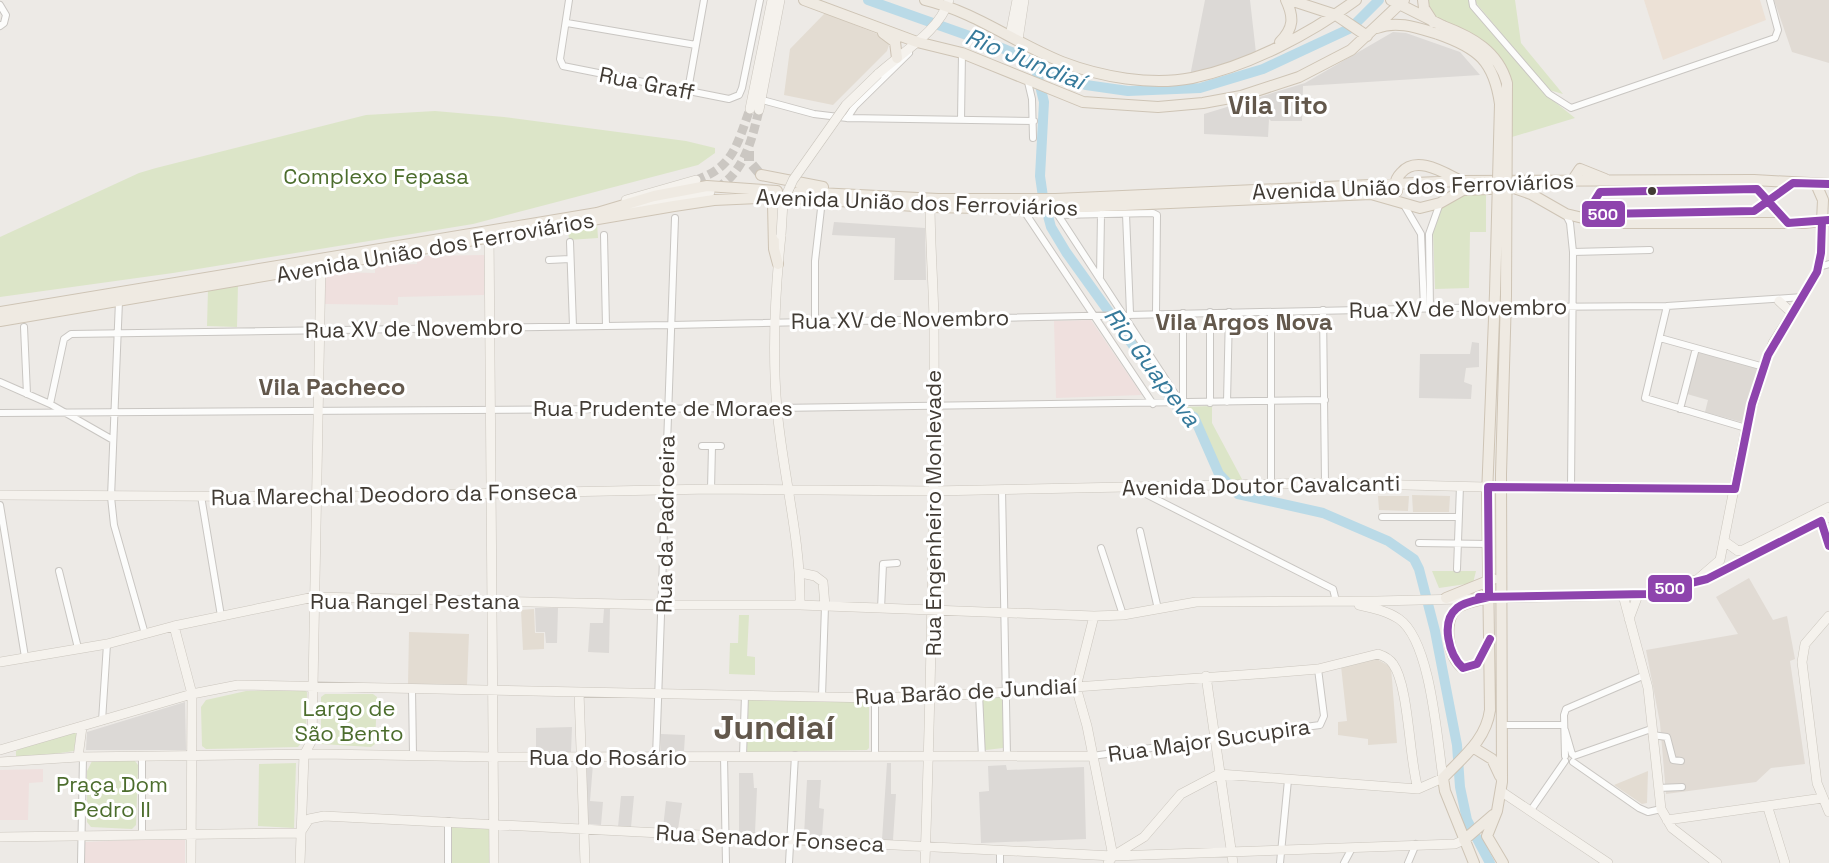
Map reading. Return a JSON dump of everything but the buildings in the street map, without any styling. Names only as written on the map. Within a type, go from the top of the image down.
[{"type":"main road","points":[[772,0],[754,110],[780,0]]},
{"type":"main road","points":[[804,0],[870,25],[921,38],[1083,102],[1158,107],[1230,98],[1299,77],[1351,50],[1396,1],[1438,27],[1479,42],[1504,71],[1507,83],[1500,301],[1488,487],[1489,720],[1473,748],[1445,776],[1418,789],[1219,774],[1181,794],[1136,844],[1112,861],[1076,687],[1094,616]]},
{"type":"main road","points":[[925,0],[944,4],[1062,62],[1120,78],[1156,80],[1191,78],[1220,71],[1340,18],[1356,0]]},
{"type":"main road","points":[[1014,38],[1017,0]]},
{"type":"main road","points":[[1014,38],[1024,0]]},
{"type":"main road","points":[[1276,47],[1291,30],[1293,16],[1288,0]]},
{"type":"main road","points":[[1288,0],[1340,18],[1367,32],[1395,24],[1438,27]]},
{"type":"main road","points":[[1423,0],[1424,8],[1438,27]]},
{"type":"main road","points":[[800,605],[801,573],[777,408],[776,322],[783,202],[794,180],[846,105],[921,38],[944,4]]},
{"type":"main road","points":[[870,25],[892,38],[897,49],[897,58]]},
{"type":"main road","points":[[1402,202],[1395,185],[1403,170],[1422,165],[1461,181]]},
{"type":"main road","points":[[761,175],[776,180],[881,196]]},
{"type":"main road","points":[[588,213],[646,192],[696,180]]},
{"type":"main road","name":"Avenida União dos Ferroviários","points":[[1055,206],[1461,181],[1754,180],[1829,184]]},
{"type":"main road","points":[[1698,579],[1720,560],[1729,519],[1730,489],[1746,428],[1773,343],[1803,297],[1819,267],[1826,221],[1823,200],[1816,184]]},
{"type":"main road","name":"Avenida União dos Ferroviários","points":[[489,234],[707,186],[881,196],[930,203],[1022,208],[1035,204]]},
{"type":"main road","name":"Avenida União dos Ferroviários","points":[[0,321],[118,297],[489,234],[714,200],[766,197],[822,201],[1055,206],[1371,194],[1420,208],[1440,203],[1463,190],[1514,188],[1531,194],[1566,214],[1587,221],[1629,224],[1826,221]]},
{"type":"main road","points":[[613,217],[623,211],[657,202],[710,192]]},
{"type":"main road","points":[[766,197],[772,204],[774,249],[778,264]]},
{"type":"main road","name":"Rua Engenheiro Monlevade","points":[[925,863],[930,757],[934,406],[930,203]]},
{"type":"main road","points":[[489,234],[494,863]]},
{"type":"main road","points":[[321,262],[316,409],[312,740],[317,751],[322,754]]},
{"type":"main road","name":"Avenida União dos Ferroviários","points":[[0,312],[118,297]]},
{"type":"main road","points":[[1500,301],[1503,488],[1502,787],[1497,811],[1487,836],[1503,863]]},
{"type":"main road","points":[[1779,301],[1792,313]]},
{"type":"main road","name":"Avenida Doutor Cavalcanti","points":[[788,490],[933,491],[1325,483],[1503,488],[1730,489]]},
{"type":"main road","name":"Rua Marechal Deodoro da Fonseca","points":[[0,495],[316,497],[711,489],[788,490]]},
{"type":"main road","points":[[1724,541],[1738,550],[1743,550],[1829,509]]},
{"type":"main road","points":[[1829,509],[1825,519],[1829,546]]},
{"type":"main road","points":[[1341,601],[1638,595],[1662,592],[1698,579],[1707,579],[1825,519]]},
{"type":"main road","points":[[1440,598],[1488,582],[1501,572]]},
{"type":"main road","points":[[801,573],[815,576],[823,582],[825,606]]},
{"type":"main road","points":[[1623,595],[1645,675],[1661,809],[1680,836],[1717,863]]},
{"type":"main road","points":[[1629,619],[1638,595]]},
{"type":"main road","name":"Rua Rangel Pestana","points":[[0,662],[107,644],[174,626],[314,597],[664,605],[800,605],[932,612],[1094,616],[1122,615],[1196,602],[1341,601]]},
{"type":"main road","points":[[1489,597],[1458,607],[1451,617],[1448,628],[1454,660],[1463,668],[1478,664],[1490,639]]},
{"type":"main road","points":[[1341,601],[1380,611],[1399,620],[1418,644],[1445,776],[1472,862]]},
{"type":"main road","points":[[1829,616],[1805,644],[1802,662],[1815,770],[1829,812]]},
{"type":"main road","points":[[174,626],[192,694],[191,863]]},
{"type":"main road","name":"Rua Barão de Jundiaí","points":[[0,750],[192,694],[238,685],[875,698],[979,694],[1206,676],[1337,664],[1377,654],[1386,657],[1396,669],[1407,714],[1412,761],[1418,789]]},
{"type":"main road","points":[[1206,676],[1233,863]]},
{"type":"main road","points":[[313,701],[324,687]]},
{"type":"main road","points":[[579,692],[585,863]]},
{"type":"main road","points":[[80,757],[82,727]]},
{"type":"main road","points":[[300,863],[304,755],[312,740]]},
{"type":"main road","points":[[15,747],[12,752],[15,761]]},
{"type":"main road","points":[[1473,748],[1492,759],[1502,787],[1603,862]]},
{"type":"main road","name":"Rua do Rosário","points":[[0,762],[80,757],[322,754],[494,757],[1092,756]]},
{"type":"main road","points":[[1667,820],[1768,808],[1823,798]]},
{"type":"main road","points":[[1768,808],[1785,863]]},
{"type":"main road","points":[[1466,839],[1480,829],[1497,811]]},
{"type":"main road","name":"Rua Senador Fonseca","points":[[300,833],[309,819],[318,816],[448,820],[1000,850],[1112,861],[1144,855],[1455,844],[1466,839]]},
{"type":"main road","points":[[0,837],[300,833]]},
{"type":"main road","points":[[1136,844],[1138,851],[1144,855]]},
{"type":"street","points":[[568,0],[567,23],[696,45]]},
{"type":"street","points":[[688,90],[704,0]]},
{"type":"street","name":"Rua Graff","points":[[567,23],[560,59],[562,66],[729,99],[739,95],[760,0]]},
{"type":"street","points":[[1472,0],[1473,6],[1549,94],[1571,108],[1775,38],[1778,30],[1770,0]]},
{"type":"street","points":[[0,5],[6,15],[2,25]]},
{"type":"street","points":[[847,118],[855,106],[894,69],[921,38]]},
{"type":"street","points":[[961,120],[962,53]]},
{"type":"street","points":[[1032,83],[1033,138]]},
{"type":"street","points":[[765,101],[814,114],[847,118],[1034,121]]},
{"type":"street","points":[[815,322],[815,261],[822,201]]},
{"type":"street","points":[[1402,202],[1421,234],[1427,308]]},
{"type":"street","points":[[1427,308],[1429,234],[1440,203]]},
{"type":"street","points":[[1055,206],[1101,214],[1153,213],[1158,218],[1156,313]]},
{"type":"street","points":[[1055,206],[1120,314],[1180,403]]},
{"type":"street","points":[[1022,208],[1097,314],[1156,404]]},
{"type":"street","points":[[1100,278],[1101,214]]},
{"type":"street","points":[[1126,214],[1130,313]]},
{"type":"street","points":[[1566,214],[1570,223],[1573,252],[1571,489]]},
{"type":"street","name":"Rua da Padroeira","points":[[656,757],[664,605],[664,490],[675,218]]},
{"type":"street","points":[[604,234],[606,326]]},
{"type":"street","points":[[570,242],[573,326]]},
{"type":"street","points":[[1573,252],[1650,250]]},
{"type":"street","points":[[549,260],[570,259]]},
{"type":"street","points":[[1819,267],[1829,264]]},
{"type":"street","points":[[118,297],[111,497],[114,525],[145,634]]},
{"type":"street","name":"Rua XV de Novembro","points":[[50,404],[67,336],[320,328],[671,325],[1130,313],[1271,312],[1427,308],[1500,301],[1573,306],[1667,306],[1779,301],[1803,297]]},
{"type":"street","points":[[1667,306],[1645,395],[1647,400],[1746,428]]},
{"type":"street","points":[[1323,310],[1325,483]]},
{"type":"street","points":[[1210,312],[1210,403]]},
{"type":"street","points":[[1227,402],[1229,312]]},
{"type":"street","points":[[1270,484],[1271,312]]},
{"type":"street","points":[[1180,403],[1182,313]]},
{"type":"street","points":[[24,327],[27,394]]},
{"type":"street","points":[[1660,338],[1764,367]]},
{"type":"street","points":[[1680,409],[1696,348]]},
{"type":"street","points":[[0,382],[50,404],[113,440]]},
{"type":"street","name":"Rua Prudente de Moraes","points":[[0,412],[777,408],[1325,400]]},
{"type":"street","points":[[702,446],[721,446]]},
{"type":"street","points":[[711,489],[712,446]]},
{"type":"street","points":[[1131,486],[1333,590],[1341,601]]},
{"type":"street","points":[[1457,569],[1460,486]]},
{"type":"street","points":[[1002,489],[1007,756]]},
{"type":"street","points":[[201,496],[220,616]]},
{"type":"street","points":[[0,505],[25,657]]},
{"type":"street","points":[[1382,517],[1458,517]]},
{"type":"street","points":[[1140,531],[1158,609]]},
{"type":"street","points":[[1419,543],[1490,544]]},
{"type":"street","points":[[1101,548],[1122,615]]},
{"type":"street","points":[[881,609],[883,564],[897,563]]},
{"type":"street","points":[[59,570],[78,648]]},
{"type":"street","points":[[822,696],[825,606]]},
{"type":"street","points":[[102,721],[107,644]]},
{"type":"street","name":"Rua Major Sucupira","points":[[1092,756],[1320,725],[1324,720],[1317,665]]},
{"type":"street","points":[[1645,675],[1571,705],[1564,715],[1564,727],[1570,758],[1581,769],[1639,808],[1648,812],[1661,809]]},
{"type":"street","points":[[412,688],[413,756]]},
{"type":"street","points":[[979,694],[982,757]]},
{"type":"street","points":[[743,756],[745,695]]},
{"type":"street","points":[[875,698],[875,757]]},
{"type":"street","points":[[1501,725],[1564,727]]},
{"type":"street","points":[[1531,810],[1570,758],[1652,732],[1665,735],[1673,760],[1682,761]]},
{"type":"street","points":[[1581,769],[1581,761],[1587,753]]},
{"type":"street","points":[[789,863],[795,755]]},
{"type":"street","points":[[142,756],[142,835]]},
{"type":"street","points":[[724,756],[726,863]]},
{"type":"street","points":[[80,757],[81,863]]},
{"type":"street","points":[[1280,863],[1288,780]]},
{"type":"street","points":[[1658,788],[1682,787]]},
{"type":"street","points":[[448,820],[448,863]]},
{"type":"street","points":[[1407,863],[1416,844]]},
{"type":"street","points":[[1344,863],[1352,848]]},
{"type":"street","points":[[1000,850],[1000,863]]},
{"type":"shaded area","points":[[1205,0],[1250,0],[1256,53],[1190,76]]},
{"type":"shaded area","points":[[1644,0],[1760,0],[1766,20],[1663,60]]},
{"type":"shaded area","points":[[1774,0],[1829,0],[1829,63],[1792,52]]},
{"type":"shaded area","points":[[825,13],[880,35],[889,45],[887,51],[833,105],[784,95],[790,49]]},
{"type":"shaded area","points":[[1393,32],[1406,33],[1460,52],[1480,75],[1303,86],[1302,121],[1271,121],[1269,119],[1268,137],[1204,134],[1204,114],[1305,83]]},
{"type":"shaded area","points":[[834,222],[925,228],[926,280],[894,280],[895,238],[832,235]]},
{"type":"shaded area","points":[[485,255],[484,295],[398,297],[398,305],[324,304],[324,269],[338,267],[338,272],[375,273],[375,265],[417,264],[417,256]]},
{"type":"shaded area","points":[[1091,320],[1142,395],[1056,398],[1054,321]]},
{"type":"shaded area","points":[[1472,342],[1479,343],[1479,367],[1466,368],[1464,382],[1472,385],[1471,399],[1419,398],[1420,354],[1470,354]]},
{"type":"shaded area","points":[[1698,351],[1761,368],[1745,423],[1705,412],[1708,400],[1687,394]]},
{"type":"shaded area","points":[[1412,495],[1450,496],[1449,512],[1413,512]]},
{"type":"shaded area","points":[[1378,496],[1409,496],[1408,511],[1379,510]]},
{"type":"shaded area","points":[[1749,578],[1773,620],[1787,616],[1795,659],[1790,661],[1805,764],[1771,768],[1756,782],[1666,794],[1660,723],[1646,650],[1738,634],[1716,597]]},
{"type":"shaded area","points":[[535,608],[558,608],[557,643],[546,643],[545,632],[536,632]]},
{"type":"shaded area","points":[[534,609],[535,633],[544,633],[544,649],[523,650],[521,610]]},
{"type":"shaded area","points":[[604,609],[610,609],[609,653],[588,652],[590,623],[603,623]]},
{"type":"shaded area","points":[[409,632],[469,634],[467,685],[408,684]]},
{"type":"shaded area","points":[[1375,658],[1391,667],[1397,743],[1368,745],[1368,739],[1338,735],[1338,722],[1347,721],[1341,666]]},
{"type":"shaded area","points":[[185,702],[186,750],[86,750],[87,732]]},
{"type":"shaded area","points":[[572,727],[571,752],[536,752],[536,728]]},
{"type":"shaded area","points":[[661,734],[685,735],[684,751],[661,751]]},
{"type":"shaded area","points":[[887,763],[891,763],[891,794],[896,794],[893,840],[882,840]]},
{"type":"shaded area","points":[[584,764],[593,764],[590,801],[603,802],[601,825],[586,824]]},
{"type":"shaded area","points":[[1006,765],[1007,770],[1084,767],[1086,839],[981,843],[979,792],[989,791],[988,766]]},
{"type":"shaded area","points":[[43,769],[43,782],[29,783],[28,820],[0,820],[0,770]]},
{"type":"shaded area","points":[[1648,771],[1647,803],[1642,804],[1614,785]]},
{"type":"shaded area","points":[[739,773],[753,773],[754,788],[757,788],[755,833],[739,833]]},
{"type":"shaded area","points":[[807,780],[821,780],[819,808],[824,809],[822,836],[804,835]]},
{"type":"shaded area","points":[[621,796],[634,796],[631,827],[618,827]]},
{"type":"shaded area","points":[[666,801],[682,803],[678,829],[663,828]]},
{"type":"shaded area","points":[[185,840],[185,863],[84,863],[84,842]]},
{"type":"green space","points":[[1427,0],[1470,0],[1546,95],[1575,118],[1512,137],[1502,62],[1474,35],[1434,20],[1426,7]]},
{"type":"green space","points":[[1476,0],[1515,0],[1521,43],[1563,94],[1549,90],[1476,3]]},
{"type":"green space","name":"Complexo Fepasa","points":[[435,111],[504,117],[686,141],[715,148],[715,153],[698,165],[473,224],[173,273],[0,297],[0,237],[139,173],[366,115]]},
{"type":"green space","points":[[1486,192],[1486,232],[1470,232],[1469,288],[1435,289],[1433,231],[1440,209],[1469,193]]},
{"type":"green space","points":[[597,223],[598,238],[569,240],[568,227]]},
{"type":"green space","points":[[238,284],[237,327],[207,326],[208,289]]},
{"type":"green space","points":[[1212,406],[1212,423],[1243,481],[1231,482],[1220,468],[1195,414],[1181,407]]},
{"type":"green space","points":[[1432,571],[1476,571],[1473,583],[1439,588]]},
{"type":"green space","points":[[739,615],[749,615],[747,656],[755,657],[755,675],[729,674],[730,643],[738,643]]},
{"type":"green space","points":[[304,690],[307,692],[306,737],[298,747],[206,749],[202,746],[201,707],[206,700],[246,691]]},
{"type":"green space","name":"Largo de São Bento","points":[[325,694],[373,694],[377,697],[375,744],[371,747],[321,744],[321,697]]},
{"type":"green space","points":[[1001,695],[1005,697],[1005,745],[1003,748],[986,750],[983,748],[982,698]]},
{"type":"green space","points":[[747,698],[867,701],[869,703],[869,748],[867,750],[746,752]]},
{"type":"green space","points":[[77,731],[74,751],[19,759],[16,756],[16,751],[22,748]]},
{"type":"green space","name":"Praça Dom Pedro II","points":[[92,761],[135,761],[138,765],[136,825],[132,829],[91,827],[87,822],[87,771]]},
{"type":"green space","points":[[296,763],[294,828],[258,826],[259,764]]},
{"type":"green space","points":[[452,827],[490,829],[490,863],[452,863]]},
{"type":"waterway","name":"Rio Jundiaí","points":[[868,0],[992,44],[1053,73],[1086,85],[1128,91],[1200,88],[1263,69],[1351,28],[1379,0]]},
{"type":"waterway","name":"Rio Guapeva","points":[[1035,65],[1044,102],[1040,176],[1051,227],[1066,252],[1178,408],[1194,417],[1219,474],[1238,494],[1323,513],[1388,541],[1414,559],[1419,569],[1435,631],[1457,745],[1460,787],[1467,820],[1490,863]]},
{"type":"tunnel","points":[[696,180],[709,175],[726,161],[737,143],[750,109]]},
{"type":"tunnel","points":[[717,188],[734,173],[746,154],[759,110]]},
{"type":"tunnel","points":[[749,151],[749,161],[761,175]]},
{"type":"transit line","name":"500","points":[[1768,201],[1793,183],[1829,184]]},
{"type":"transit line","name":"500","points":[[1757,189],[1768,201],[1754,211],[1603,214],[1598,211],[1595,200],[1600,192],[1757,189]]},
{"type":"transit line","name":"500","points":[[1768,201],[1788,223],[1829,220]]},
{"type":"transit line","name":"500","points":[[1489,597],[1488,487],[1735,489],[1752,404],[1768,355],[1817,272],[1821,253],[1822,221]]},
{"type":"transit line","name":"500","points":[[1479,597],[1647,594],[1707,579],[1821,521],[1829,546]]},
{"type":"transit line","name":"500","points":[[1489,597],[1468,602],[1457,608],[1449,621],[1448,638],[1450,647],[1463,668],[1477,664],[1490,639]]},
{"type":"district","name":"Vila Tito","points":[[1278,105]]},
{"type":"district","name":"Vila Argos Nova","points":[[1244,322]]},
{"type":"district","name":"Vila Pacheco","points":[[332,387]]},
{"type":"district","name":"Jundiaí","points":[[774,727]]}]
